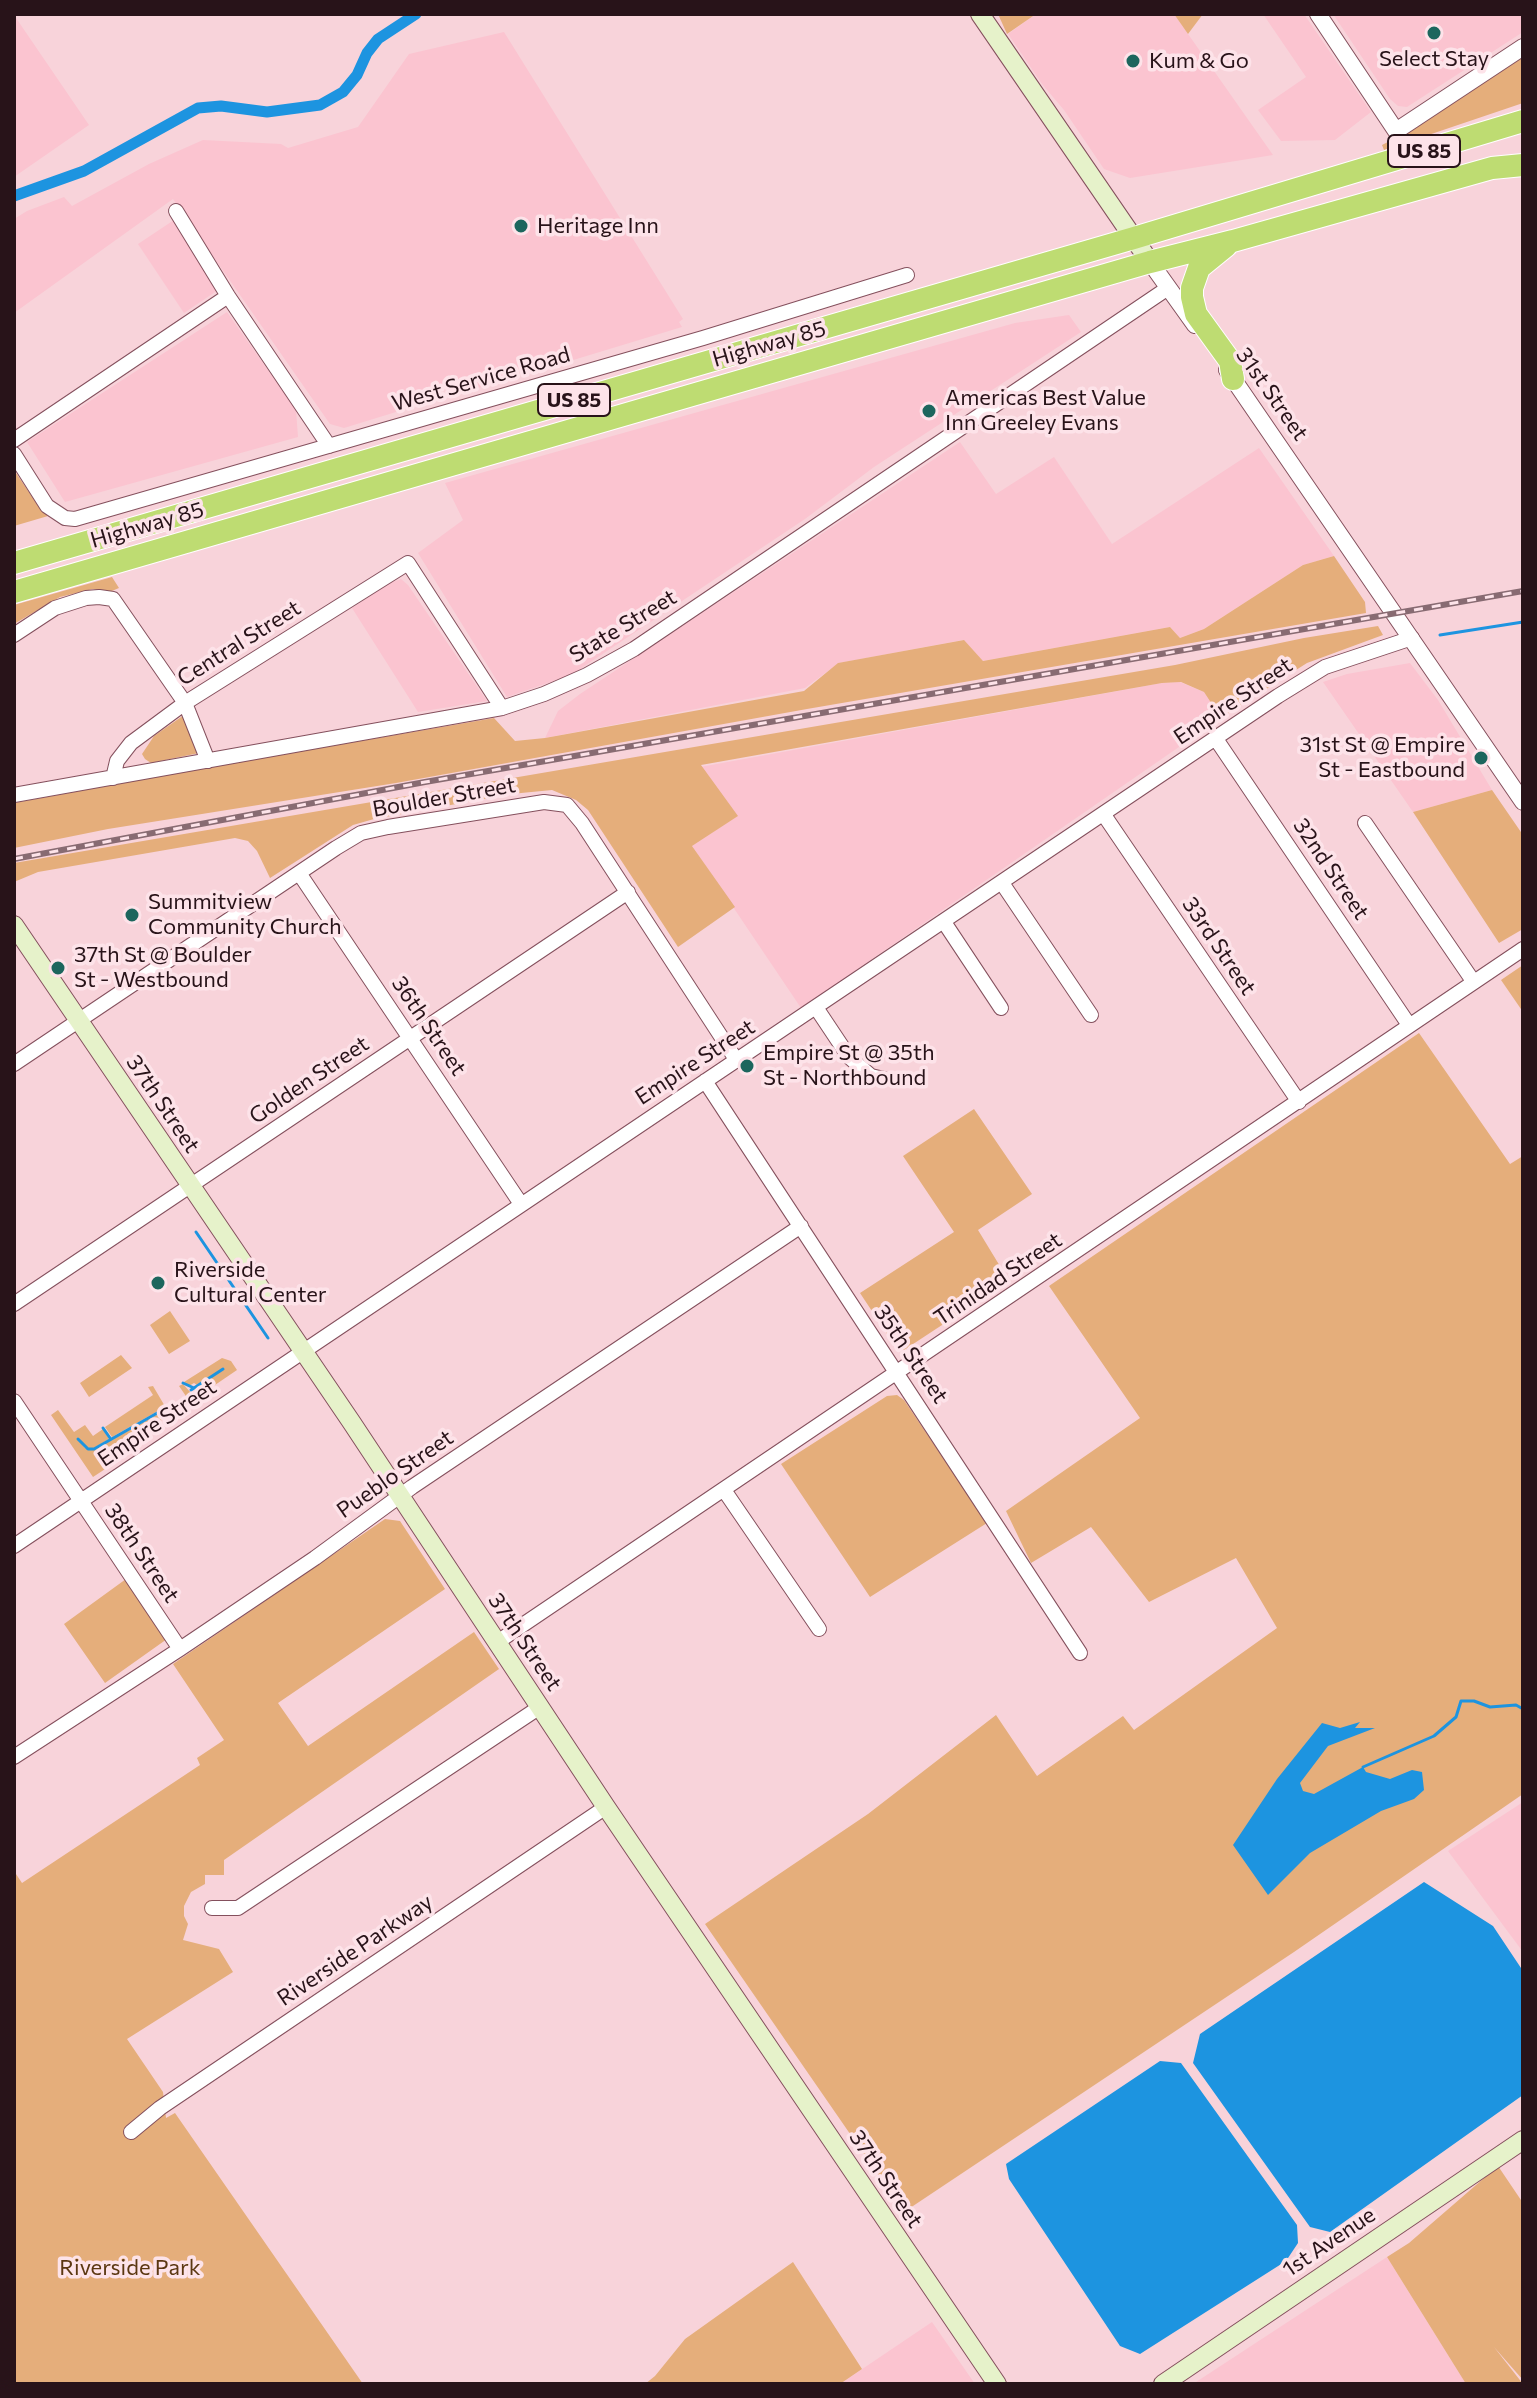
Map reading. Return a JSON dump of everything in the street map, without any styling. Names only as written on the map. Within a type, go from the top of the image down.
[{"type":"highway","name":"Highway 85","points":[[14,563],[1134,238],[1523,121]]},
{"type":"highway","points":[[1492,168],[1523,159]]},
{"type":"highway","name":"Highway 85","points":[[17,592],[1150,262],[1492,168],[1523,165]]},
{"type":"highway","points":[[1233,241],[1199,268],[1192,288],[1196,314],[1230,361],[1233,379]]},
{"type":"main road","name":"31st Street","points":[[980,14],[1150,262]]},
{"type":"main road","name":"37th Street","points":[[14,925],[997,2384]]},
{"type":"main road","name":"1st Avenue","points":[[1163,2384],[1523,2140]]},
{"type":"street","points":[[1318,14],[1396,131],[1523,47]]},
{"type":"street","points":[[176,211],[228,296],[329,446]]},
{"type":"street","name":"31st Street","points":[[1150,262],[1523,802]]},
{"type":"street","name":"West Service Road","points":[[14,454],[47,506],[65,518],[75,519],[703,338],[907,275]]},
{"type":"street","name":"State Street","points":[[14,795],[502,708],[544,694],[634,649],[1168,288]]},
{"type":"street","points":[[14,440],[228,296]]},
{"type":"street","name":"Central Street","points":[[113,778],[117,761],[131,743],[185,703],[408,563],[502,708]]},
{"type":"street","points":[[14,635],[55,608],[94,597],[113,599],[185,703],[208,761]]},
{"type":"street","name":"Empire Street","points":[[14,1546],[1325,667],[1412,638]]},
{"type":"street","name":"32nd Street","points":[[1216,739],[1409,1025]]},
{"type":"street","name":"Boulder Street","points":[[14,1064],[361,833],[544,802],[567,805],[628,892]]},
{"type":"street","name":"33rd Street","points":[[1104,815],[1299,1102]]},
{"type":"street","points":[[1365,823],[1473,981]]},
{"type":"street","name":"36th Street","points":[[299,873],[521,1204]]},
{"type":"street","points":[[1002,883],[1091,1015]]},
{"type":"street","points":[[628,892],[737,1061]]},
{"type":"street","name":"Golden Street","points":[[14,1304],[628,892]]},
{"type":"street","points":[[944,922],[1001,1008]]},
{"type":"street","name":"Trinidad Street","points":[[496,1643],[1523,949]]},
{"type":"street","points":[[817,1009],[849,1057],[871,1076],[884,1079]]},
{"type":"street","name":"35th Street","points":[[705,1081],[1080,1653]]},
{"type":"street","name":"Pueblo Street","points":[[14,1757],[315,1558],[399,1496],[801,1226]]},
{"type":"street","name":"38th Street","points":[[14,1401],[180,1649]]},
{"type":"street","points":[[724,1490],[819,1629]]},
{"type":"street","points":[[212,1908],[238,1908],[540,1707]]},
{"type":"street","name":"Riverside Parkway","points":[[131,2132],[160,2108],[606,1807]]},
{"type":"shaded area","points":[[1036,14],[1174,14],[1273,155],[1130,178],[1104,169],[1008,34]]},
{"type":"shaded area","points":[[1263,14],[1304,14],[1371,112],[1335,140],[1281,141],[1258,110],[1306,77]]},
{"type":"shaded area","points":[[1333,14],[1523,14],[1523,32],[1407,107],[1398,106],[1390,99]]},
{"type":"shaded area","points":[[14,15],[89,125],[14,177]]},
{"type":"shaded area","points":[[504,32],[683,319],[679,322],[682,327],[537,371],[534,365],[507,371],[506,377],[500,381],[456,395],[448,383],[435,400],[344,428],[330,424],[173,199],[14,313],[14,219],[27,211],[64,197],[72,206],[149,164],[203,140],[281,144],[288,148],[358,127],[409,54]]},
{"type":"shaded area","points":[[174,220],[218,290],[184,313],[138,244]]},
{"type":"shaded area","points":[[227,312],[296,410],[298,437],[65,502],[27,442]]},
{"type":"shaded area","points":[[1069,315],[1081,332],[874,467],[805,519],[571,675],[507,697],[418,553],[463,520],[445,483],[1015,323]]},
{"type":"shaded area","points":[[960,442],[996,494],[1054,457],[1112,544],[1259,448],[1334,556],[1303,565],[1204,629],[1180,638],[1170,627],[983,661],[963,640],[839,663],[805,688],[545,738],[558,711],[580,694]]},
{"type":"shaded area","points":[[401,579],[487,701],[418,712],[352,608]]},
{"type":"shaded area","points":[[1410,663],[1438,700],[1492,790],[1413,812],[1323,682],[1347,674]]},
{"type":"shaded area","points":[[1180,682],[1204,692],[1221,718],[801,1008],[692,846],[737,816],[700,767]]},
{"type":"shaded area","points":[[1523,1802],[1523,1952],[1448,1851]]},
{"type":"shaded area","points":[[1387,2257],[1466,2384],[1193,2384]]},
{"type":"shaded area","points":[[932,2322],[975,2384],[840,2384]]},
{"type":"green space","points":[[998,14],[1036,14],[1007,34]]},
{"type":"green space","points":[[1174,14],[1203,14],[1188,34]]},
{"type":"green space","points":[[1523,57],[1523,103],[1384,150],[1382,145],[1417,127]]},
{"type":"green space","points":[[14,470],[41,510],[48,516],[14,526]]},
{"type":"green space","points":[[1334,556],[1365,602],[1366,613],[396,783],[108,829],[14,848],[14,803],[221,765],[494,718],[515,741],[545,738],[804,691],[838,663],[964,640],[983,661],[1170,627],[1180,638],[1204,629],[1303,565]]},
{"type":"green space","points":[[112,577],[119,588],[107,593],[93,589],[60,597],[14,624],[14,605]]},
{"type":"green space","points":[[1378,626],[1383,635],[1307,663],[1221,718],[1204,692],[1181,682],[1162,683],[701,765],[738,816],[692,846],[735,907],[678,947],[588,810],[576,800],[552,790],[511,794],[353,825],[270,878],[257,851],[248,841],[235,838],[38,872],[14,882],[14,863],[1175,665]]},
{"type":"green space","points":[[184,715],[199,753],[151,763],[145,759],[142,754],[154,736]]},
{"type":"green space","points":[[1492,790],[1523,835],[1523,929],[1499,943],[1413,812]]},
{"type":"green space","points":[[1523,965],[1523,1012],[1501,980]]},
{"type":"green space","points":[[1419,1033],[1510,1164],[1523,1156],[1523,1794],[1294,1952],[904,2212],[705,1924],[868,1814],[996,1715],[1037,1776],[1123,1716],[1134,1730],[1277,1628],[1236,1558],[1149,1602],[1091,1527],[1031,1563],[1006,1511],[1140,1418],[1049,1286]]},
{"type":"green space","points":[[974,1109],[1032,1194],[978,1230],[1009,1281],[904,1350],[895,1346],[860,1293],[954,1232],[903,1156]]},
{"type":"green space","points":[[170,1311],[190,1341],[169,1354],[150,1325]]},
{"type":"green space","points":[[121,1355],[132,1368],[89,1397],[80,1383]]},
{"type":"green space","points":[[222,1358],[231,1361],[237,1370],[190,1402],[179,1386],[183,1384],[194,1393],[198,1386],[224,1368],[197,1385],[189,1386],[184,1382]]},
{"type":"green space","points":[[153,1386],[172,1413],[123,1446],[128,1454],[93,1477],[51,1415],[58,1410],[74,1432],[85,1425],[93,1436],[103,1429],[109,1439],[94,1448],[88,1448],[77,1438],[85,1448],[95,1449],[160,1413],[158,1411],[112,1437],[105,1427],[153,1395],[148,1387]]},
{"type":"green space","points":[[897,1395],[904,1400],[987,1523],[870,1597],[781,1464],[887,1396]]},
{"type":"green space","name":"Riverside Park","points":[[385,1519],[400,1521],[445,1589],[278,1703],[308,1746],[474,1632],[499,1669],[224,1860],[224,1875],[205,1875],[205,1884],[191,1892],[184,1906],[188,1924],[183,1940],[219,1949],[233,1972],[127,2039],[163,2092],[166,2118],[175,2113],[363,2384],[14,2384],[14,1871],[22,1883],[200,1765],[197,1758],[224,1740],[173,1664]]},
{"type":"green space","points":[[126,1579],[167,1639],[105,1683],[64,1624]]},
{"type":"green space","points":[[1498,2166],[1523,2203],[1523,2380],[1494,2347],[1523,2384],[1466,2384],[1387,2257],[1409,2243]]},
{"type":"green space","points":[[793,2262],[862,2369],[840,2384],[645,2384],[685,2339]]},
{"type":"water","points":[[1360,1722],[1355,1728],[1375,1728],[1328,1746],[1300,1783],[1303,1791],[1314,1794],[1363,1767],[1366,1772],[1390,1779],[1412,1770],[1422,1772],[1424,1790],[1414,1799],[1381,1811],[1310,1853],[1268,1895],[1233,1845],[1277,1779],[1322,1723],[1340,1728]]},
{"type":"water","points":[[1424,1882],[1493,1926],[1523,1971],[1523,2095],[1330,2232],[1310,2227],[1193,2063],[1200,2034]]},
{"type":"water","points":[[1160,2061],[1181,2063],[1297,2225],[1298,2243],[1286,2261],[1140,2354],[1120,2346],[1009,2179],[1006,2164]]},
{"type":"waterway","points":[[14,196],[84,171],[198,108],[221,106],[267,112],[320,105],[343,92],[378,39],[416,14]]},
{"type":"waterway","points":[[1440,635],[1523,622]]},
{"type":"waterway","points":[[196,1232],[268,1338]]},
{"type":"waterway","points":[[191,1390],[223,1369]]},
{"type":"waterway","points":[[183,1383],[194,1388]]},
{"type":"waterway","points":[[78,1439],[88,1449],[94,1449],[159,1412]]},
{"type":"waterway","points":[[103,1428],[110,1438]]},
{"type":"waterway","points":[[1363,1767],[1434,1736],[1456,1717],[1461,1701],[1474,1701],[1490,1707],[1516,1705],[1523,1709]]},
{"type":"railway","points":[[14,859],[425,782],[1523,591]]},
{"type":"place","name":"Select Stay","points":[[1434,33]]},
{"type":"place","name":"Kum & Go","points":[[1133,61]]},
{"type":"place","name":"Heritage Inn","points":[[521,226]]},
{"type":"place","name":"Americas Best Value Inn Greeley Evans","points":[[929,411]]},
{"type":"place","name":"31st St @ Empire St - Eastbound","points":[[1481,758]]},
{"type":"place","name":"Summitview Community Church","points":[[132,915]]},
{"type":"place","name":"37th St @ Boulder St - Westbound","points":[[58,968]]},
{"type":"place","name":"Empire St @ 35th St - Northbound","points":[[747,1066]]},
{"type":"place","name":"Riverside Cultural Center","points":[[158,1283]]}]
